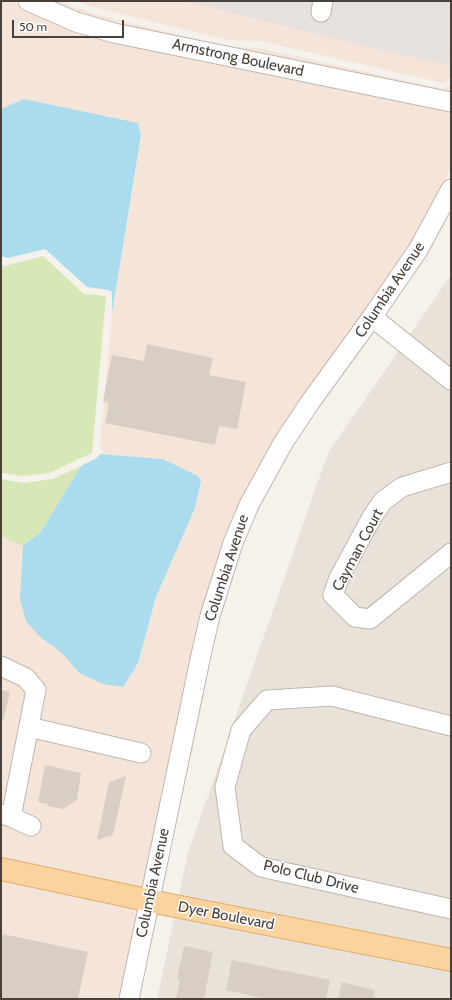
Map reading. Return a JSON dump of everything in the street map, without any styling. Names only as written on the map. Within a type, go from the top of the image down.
[{"type":"main road","name":"Dyer Boulevard","points":[[1,869],[451,960]]},
{"type":"street","name":"Armstrong Boulevard","points":[[28,1],[76,22],[114,32],[451,102]]},
{"type":"street","name":"Columbia Avenue","points":[[129,999],[210,616],[233,543],[248,505],[283,443],[311,401],[372,317],[418,250],[451,188]]},
{"type":"street","points":[[372,317],[451,380]]},
{"type":"street","name":"Cayman Court","points":[[451,472],[402,487],[383,501],[372,517],[339,578],[333,595],[354,616],[370,619],[451,553]]},
{"type":"street","points":[[1,666],[26,678],[36,690],[6,816],[31,826]]},
{"type":"street","name":"Polo Club Drive","points":[[451,726],[332,696],[267,700],[241,730],[225,787],[233,846],[261,867],[451,909]]},
{"type":"street","points":[[28,727],[141,753]]},
{"type":"shaded area","points":[[1,1],[11,1],[21,6],[451,110],[451,167],[439,195],[411,246],[275,439],[240,502],[143,891],[1,862],[1,536],[23,545],[22,563],[40,637],[62,653],[79,673],[123,686],[138,663],[156,597],[195,508],[201,481],[163,459],[100,454],[103,452],[100,448],[112,313],[141,135],[1,109]]},
{"type":"shaded area","points":[[46,1],[58,1],[91,13],[227,47],[259,48],[443,89],[451,86],[451,94],[116,25],[79,15]]},
{"type":"shaded area","points":[[77,1],[451,1],[451,77],[444,83],[260,41],[228,40],[93,7]]},
{"type":"shaded area","points":[[183,1],[451,1],[449,66]]},
{"type":"shaded area","points":[[451,275],[451,999],[157,999],[188,853],[328,453]]},
{"type":"shaded area","points":[[1,877],[139,906],[120,999],[1,999]]},
{"type":"green space","points":[[43,256],[84,294],[106,296],[92,453],[49,473],[23,476],[1,473],[1,267]]},
{"type":"green space","points":[[81,466],[40,533],[22,546],[1,536],[1,479],[24,483],[52,479]]},
{"type":"water","points":[[24,99],[138,123],[141,135],[112,313],[112,292],[109,290],[87,287],[45,249],[8,258],[1,256],[1,109]]},
{"type":"water","points":[[100,454],[163,459],[198,476],[201,481],[195,508],[156,597],[138,663],[123,687],[103,684],[79,673],[62,653],[40,637],[26,621],[20,599],[23,545],[40,533],[81,466],[97,458]]},
{"type":"building","points":[[147,344],[213,358],[209,375],[246,382],[237,429],[219,426],[215,445],[105,423],[109,403],[103,401],[112,355],[144,361]]},
{"type":"building","points":[[1,690],[10,692],[3,721],[1,720]]},
{"type":"building","points":[[45,765],[81,773],[77,800],[63,809],[47,806],[48,804],[38,802]]},
{"type":"building","points":[[126,776],[113,835],[97,840],[109,782]]},
{"type":"building","points":[[3,934],[88,952],[78,999],[1,999],[1,945]]},
{"type":"building","points":[[184,946],[213,952],[204,999],[176,999],[180,980],[177,979]]},
{"type":"building","points":[[232,960],[330,980],[326,999],[267,999],[226,990]]},
{"type":"building","points":[[342,982],[375,990],[373,997],[381,999],[338,999]]}]
